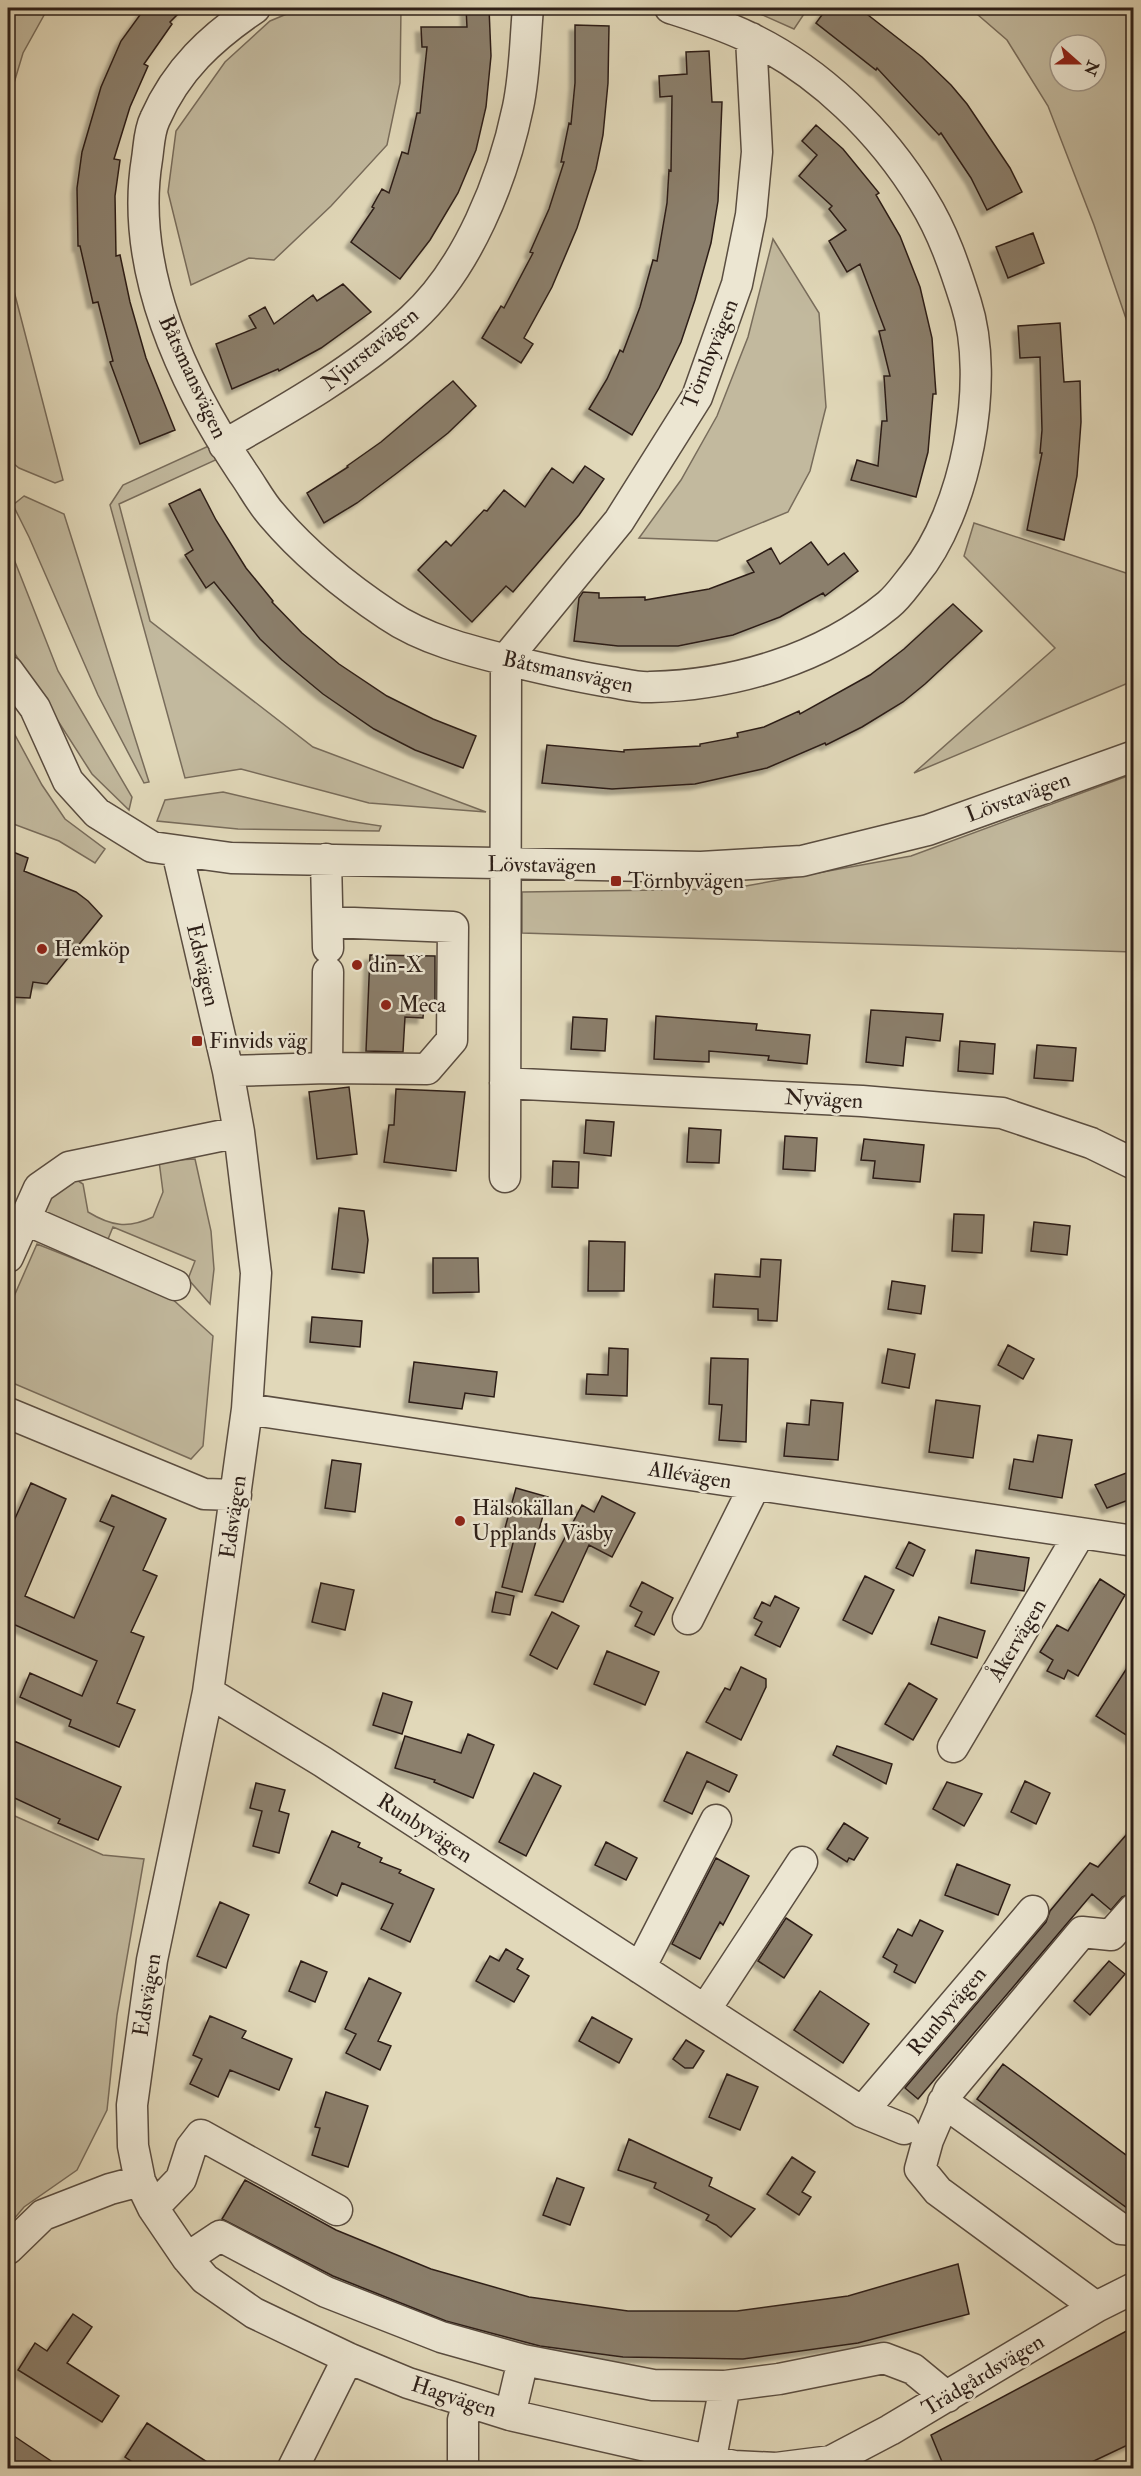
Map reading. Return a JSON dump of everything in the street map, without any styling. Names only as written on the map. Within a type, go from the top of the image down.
[{"type":"street","name":"Båtsmansvägen","points":[[255,8],[227,27],[184,68],[152,123],[142,184],[146,248],[166,325],[197,394],[224,445],[271,514],[328,571],[393,619],[462,649],[575,677],[648,688],[722,680],[779,666],[843,638],[892,602],[927,560],[961,485],[972,423],[976,369],[969,313],[950,253],[925,202],[888,149],[845,104],[801,68],[751,38],[670,8]]},
{"type":"street","name":"Njurstavägen","points":[[224,445],[324,386],[413,318],[449,276],[481,222],[506,160],[519,105],[528,8]]},
{"type":"street","name":"Törnbyvägen","points":[[506,660],[620,521],[697,397],[737,284],[751,215],[757,152],[751,38]]},
{"type":"street","points":[[505,1177],[506,660]]},
{"type":"street","name":"Lövstavägen","points":[[10,678],[35,708],[68,781],[97,813],[152,847],[231,858],[701,867],[802,861],[928,830],[1134,756]]},
{"type":"street","name":"Edsvägen","points":[[140,2181],[133,2146],[132,2105],[141,2029],[154,1949],[208,1692],[247,1409],[256,1273],[239,1132],[228,1071],[177,851]]},
{"type":"street","points":[[327,859],[327,1068]]},
{"type":"street","points":[[228,1071],[327,1068],[427,1069],[453,1040],[453,927],[328,948]]},
{"type":"street","name":"Nyvägen","points":[[505,1083],[862,1101],[1002,1113],[1091,1143],[1134,1164]]},
{"type":"street","points":[[8,1257],[21,1206],[39,1188],[69,1167],[239,1132]]},
{"type":"street","points":[[21,1206],[175,1285]]},
{"type":"street","name":"Allévägen","points":[[247,1409],[1134,1541]]},
{"type":"street","points":[[8,1413],[204,1494],[236,1495]]},
{"type":"street","points":[[688,1619],[755,1485]]},
{"type":"street","name":"Åkervägen","points":[[954,1747],[1080,1533]]},
{"type":"street","name":"Runbyvägen","points":[[208,1692],[323,1762],[862,2112],[916,2135]]},
{"type":"street","points":[[640,1968],[716,1820]]},
{"type":"street","points":[[705,2010],[802,1862]]},
{"type":"street","points":[[1096,2307],[938,2191],[920,2169],[916,2135],[943,2102],[949,2091],[1082,1932],[1111,1935],[1134,1909]]},
{"type":"street","name":"Runbyvägen","points":[[862,2112],[1033,1911]]},
{"type":"street","points":[[943,2102],[1121,2229],[1134,2230]]},
{"type":"street","points":[[153,2208],[181,2180],[191,2148],[201,2135],[338,2210]]},
{"type":"street","points":[[8,2248],[42,2215],[110,2189],[140,2181]]},
{"type":"street","name":"Hagvägen","points":[[140,2181],[153,2208],[187,2258],[205,2279],[254,2313],[348,2358],[408,2383],[510,2415],[724,2467],[776,2468],[834,2465]]},
{"type":"street","points":[[187,2258],[220,2236],[326,2292],[441,2337],[523,2360],[653,2385],[724,2386],[779,2379],[884,2358],[913,2368],[947,2397]]},
{"type":"street","name":"Trädgårdsvägen","points":[[834,2465],[1096,2307],[1134,2288]]},
{"type":"street","points":[[293,2469],[348,2358]]},
{"type":"street","points":[[510,2415],[523,2360]]},
{"type":"street","points":[[724,2386],[724,2467]]},
{"type":"street","points":[[463,2469],[463,2420],[468,2403]]},
{"type":"shaded area","points":[[8,8],[48,8],[23,53],[8,103]]},
{"type":"shaded area","points":[[301,8],[401,8],[400,83],[387,145],[331,206],[274,260],[249,258],[191,285],[168,192],[176,131],[225,62],[270,21]]},
{"type":"shaded area","points":[[747,8],[808,8],[794,29]]},
{"type":"shaded area","points":[[970,8],[1133,8],[1133,339],[1094,225],[1048,106],[1007,40]]},
{"type":"shaded area","points":[[773,239],[819,313],[826,407],[810,471],[788,512],[717,541],[639,538],[681,480],[717,416],[748,337]]},
{"type":"shaded area","points":[[8,268],[63,480],[55,483],[19,468],[8,459]]},
{"type":"shaded area","points":[[213,444],[220,458],[119,504],[150,621],[313,747],[486,812],[369,803],[241,769],[185,778],[110,505],[123,485]]},
{"type":"shaded area","points":[[24,496],[64,514],[149,782],[144,783],[98,695],[13,505]]},
{"type":"shaded area","points":[[974,523],[1129,574],[1133,554],[1133,681],[914,773],[1055,648],[964,556]]},
{"type":"shaded area","points":[[8,544],[58,671],[132,797],[129,810],[92,774],[8,643]]},
{"type":"shaded area","points":[[8,722],[42,785],[65,819],[105,849],[95,863],[59,841],[8,822]]},
{"type":"shaded area","points":[[1133,774],[1133,952],[522,933],[522,892],[729,889],[911,856]]},
{"type":"shaded area","points":[[223,792],[348,821],[381,826],[379,831],[238,829],[157,821],[165,800]]},
{"type":"shaded area","points":[[195,1159],[211,1231],[214,1269],[210,1304],[188,1279],[195,1261],[113,1227],[106,1244],[46,1218],[46,1200],[75,1179],[83,1184],[88,1212],[112,1223],[128,1224],[144,1221],[153,1217],[163,1192],[159,1161]]},
{"type":"shaded area","points":[[37,1244],[170,1297],[213,1336],[203,1446],[191,1459],[8,1381],[8,1310]]},
{"type":"shaded area","points":[[8,1813],[103,1855],[144,1859],[117,2015],[107,2110],[77,2170],[24,2207],[8,2226]]},
{"type":"building","points":[[145,8],[184,8],[170,22],[172,24],[144,64],[148,66],[130,107],[114,159],[120,160],[115,196],[116,256],[120,255],[130,302],[146,358],[175,430],[140,444],[110,362],[113,361],[98,302],[93,303],[80,246],[78,246],[77,188],[82,152],[101,87],[121,41]]},
{"type":"building","points":[[466,8],[489,8],[491,56],[486,107],[476,150],[458,193],[430,240],[400,279],[351,242],[374,208],[372,207],[382,189],[389,193],[402,152],[408,154],[417,113],[420,113],[427,47],[422,47],[421,27],[467,27]]},
{"type":"building","points":[[827,8],[859,8],[922,57],[967,104],[1010,168],[1022,192],[987,210],[971,178],[941,133],[939,135],[877,68],[876,70],[816,23]]},
{"type":"building","points":[[575,25],[609,26],[608,83],[603,135],[596,169],[577,228],[552,287],[524,338],[533,344],[521,363],[482,338],[501,306],[504,308],[533,253],[530,252],[549,209],[564,162],[561,162],[569,123],[571,124],[575,83]]},
{"type":"building","points":[[709,51],[712,102],[722,102],[718,201],[711,243],[681,342],[659,388],[632,435],[589,409],[607,379],[620,350],[623,352],[640,307],[653,260],[657,261],[667,203],[669,170],[671,171],[672,96],[660,97],[659,76],[687,74],[686,52]]},
{"type":"building","points":[[816,125],[843,149],[879,193],[876,195],[900,236],[920,287],[932,338],[936,394],[933,394],[928,452],[916,497],[851,480],[857,460],[878,466],[882,421],[887,421],[884,376],[890,376],[879,331],[885,330],[860,264],[847,272],[829,241],[846,230],[829,209],[832,206],[799,176],[817,155],[802,141]]},
{"type":"building","points":[[1033,233],[1044,263],[1008,278],[996,247]]},
{"type":"building","points":[[343,284],[371,312],[321,348],[279,371],[278,369],[232,389],[216,344],[256,328],[249,316],[265,307],[274,324],[313,295],[317,301]]},
{"type":"building","points":[[1060,323],[1064,382],[1080,381],[1081,422],[1077,476],[1064,540],[1027,530],[1042,453],[1040,453],[1042,430],[1040,357],[1020,358],[1018,326]]},
{"type":"building","points":[[453,381],[476,406],[448,433],[397,473],[357,503],[324,523],[307,493],[348,467],[381,442]]},
{"type":"building","points":[[585,466],[604,479],[579,515],[513,592],[506,586],[472,622],[418,570],[446,541],[451,546],[484,510],[487,511],[504,490],[525,507],[552,468],[573,483]]},
{"type":"building","points":[[200,489],[246,568],[272,602],[302,633],[339,664],[387,696],[433,719],[476,736],[463,768],[415,750],[374,729],[323,694],[260,639],[214,582],[206,588],[185,555],[193,550],[169,504]]},
{"type":"building","points":[[811,542],[828,565],[844,553],[858,571],[825,596],[823,593],[780,617],[733,635],[678,646],[618,646],[574,641],[579,598],[583,592],[599,593],[599,598],[645,597],[645,600],[709,589],[754,572],[747,561],[771,548],[780,564]]},
{"type":"building","points":[[953,604],[982,631],[903,702],[862,727],[826,745],[825,743],[767,768],[695,784],[612,789],[542,783],[547,745],[624,752],[624,750],[700,746],[700,744],[738,737],[737,733],[764,727],[799,711],[800,714],[870,675],[904,649]]},
{"type":"building","name":"Hemköp","points":[[8,850],[28,858],[24,871],[76,892],[102,916],[47,984],[33,982],[30,998],[8,997]]},
{"type":"building","points":[[370,955],[435,956],[435,1003],[424,1003],[423,1018],[405,1017],[403,1052],[366,1051]]},
{"type":"building","points":[[871,1010],[943,1014],[940,1041],[906,1037],[903,1066],[866,1062]]},
{"type":"building","points":[[656,1016],[757,1024],[756,1030],[810,1035],[807,1064],[768,1060],[769,1056],[709,1051],[709,1062],[654,1059]]},
{"type":"building","points":[[573,1017],[607,1019],[605,1051],[571,1049]]},
{"type":"building","points":[[960,1041],[995,1044],[993,1074],[958,1071]]},
{"type":"building","points":[[1037,1045],[1076,1048],[1073,1081],[1034,1078]]},
{"type":"building","points":[[349,1087],[357,1154],[317,1159],[309,1092]]},
{"type":"building","points":[[396,1089],[465,1092],[456,1171],[384,1162],[389,1125],[394,1125]]},
{"type":"building","points":[[586,1120],[614,1122],[611,1156],[584,1153]]},
{"type":"building","points":[[689,1128],[721,1130],[719,1163],[687,1162]]},
{"type":"building","points":[[785,1136],[817,1138],[815,1171],[783,1169]]},
{"type":"building","points":[[864,1139],[924,1145],[920,1182],[873,1178],[875,1161],[861,1160]]},
{"type":"building","points":[[553,1161],[579,1162],[578,1188],[552,1187]]},
{"type":"building","points":[[339,1208],[364,1211],[368,1240],[364,1273],[332,1269]]},
{"type":"building","points":[[954,1214],[984,1215],[982,1253],[952,1251]]},
{"type":"building","points":[[1034,1222],[1070,1226],[1067,1255],[1031,1251]]},
{"type":"building","points":[[589,1241],[625,1242],[624,1291],[588,1291]]},
{"type":"building","points":[[433,1258],[478,1258],[479,1292],[433,1293]]},
{"type":"building","points":[[761,1259],[781,1260],[777,1321],[758,1320],[758,1309],[713,1307],[715,1274],[760,1277]]},
{"type":"building","points":[[892,1281],[925,1286],[921,1314],[888,1309]]},
{"type":"building","points":[[312,1317],[362,1321],[360,1347],[310,1342]]},
{"type":"building","points":[[1008,1345],[1034,1359],[1023,1379],[998,1365]]},
{"type":"building","points":[[609,1348],[628,1349],[627,1396],[586,1394],[587,1374],[608,1375]]},
{"type":"building","points":[[888,1349],[915,1354],[909,1388],[882,1383]]},
{"type":"building","points":[[711,1358],[748,1359],[746,1442],[719,1440],[722,1405],[709,1404]]},
{"type":"building","points":[[414,1362],[497,1372],[494,1397],[465,1393],[462,1409],[409,1402]]},
{"type":"building","points":[[811,1400],[843,1403],[838,1460],[784,1456],[787,1423],[809,1425]]},
{"type":"building","points":[[936,1400],[980,1406],[973,1458],[929,1452]]},
{"type":"building","points":[[1038,1435],[1072,1440],[1062,1498],[1009,1489],[1014,1459],[1033,1462]]},
{"type":"building","points":[[332,1460],[361,1464],[355,1512],[325,1508]]},
{"type":"building","points":[[1134,1470],[1134,1498],[1107,1508],[1095,1485]]},
{"type":"building","points":[[31,1483],[66,1499],[25,1596],[74,1618],[114,1527],[100,1521],[112,1495],[166,1519],[143,1570],[157,1576],[131,1632],[144,1637],[117,1703],[135,1710],[119,1747],[69,1726],[71,1720],[20,1697],[30,1673],[82,1696],[97,1661],[13,1624],[8,1636],[8,1534]]},
{"type":"building","points":[[516,1488],[548,1497],[522,1592],[502,1587],[516,1531],[505,1528]]},
{"type":"building","points":[[602,1496],[635,1513],[612,1557],[589,1545],[563,1602],[535,1595],[582,1505],[594,1512]]},
{"type":"building","points":[[909,1542],[925,1550],[913,1576],[896,1568]]},
{"type":"building","points":[[976,1550],[1029,1558],[1024,1591],[971,1583]]},
{"type":"building","points":[[865,1576],[894,1590],[872,1634],[843,1620]]},
{"type":"building","points":[[1100,1579],[1125,1595],[1078,1676],[1068,1670],[1064,1679],[1047,1671],[1053,1660],[1040,1652],[1057,1625],[1068,1631]]},
{"type":"building","points":[[642,1582],[673,1598],[654,1635],[635,1626],[642,1612],[630,1606]]},
{"type":"building","points":[[321,1583],[354,1590],[345,1630],[312,1622]]},
{"type":"building","points":[[496,1592],[514,1596],[510,1615],[492,1612]]},
{"type":"building","points":[[775,1596],[799,1608],[780,1647],[755,1635],[762,1622],[754,1618],[762,1602],[770,1606]]},
{"type":"building","points":[[552,1612],[579,1626],[557,1669],[530,1655]]},
{"type":"building","points":[[939,1617],[985,1631],[977,1658],[931,1644]]},
{"type":"building","points":[[607,1651],[659,1672],[645,1705],[594,1684]]},
{"type":"building","points":[[1134,1657],[1134,1740],[1096,1716]]},
{"type":"building","points":[[741,1667],[766,1679],[766,1687],[741,1740],[706,1722],[725,1688],[730,1690]]},
{"type":"building","points":[[909,1683],[937,1699],[913,1740],[885,1724]]},
{"type":"building","points":[[383,1693],[412,1702],[402,1734],[373,1725]]},
{"type":"building","points":[[468,1734],[494,1745],[473,1798],[434,1782],[435,1780],[395,1768],[405,1736],[461,1753]]},
{"type":"building","points":[[14,1741],[121,1787],[98,1840],[58,1823],[60,1819],[8,1795],[8,1757]]},
{"type":"building","points":[[837,1746],[892,1764],[886,1784],[833,1755]]},
{"type":"building","points":[[687,1752],[737,1775],[729,1792],[707,1781],[692,1814],[664,1801]]},
{"type":"building","points":[[534,1773],[561,1786],[526,1856],[499,1842]]},
{"type":"building","points":[[1025,1781],[1050,1793],[1036,1824],[1011,1812]]},
{"type":"building","points":[[947,1782],[982,1794],[964,1826],[933,1809]]},
{"type":"building","points":[[256,1783],[285,1790],[279,1811],[289,1814],[279,1853],[253,1846],[262,1811],[250,1808]]},
{"type":"building","points":[[844,1823],[868,1838],[854,1860],[849,1858],[847,1862],[827,1849]]},
{"type":"building","points":[[1134,1826],[1134,1892],[1122,1897],[1111,1910],[1092,1894],[918,2099],[905,2088],[1046,1922],[1050,1911],[1090,1863],[1098,1867]]},
{"type":"building","points":[[332,1831],[360,1843],[358,1847],[382,1858],[380,1862],[401,1870],[399,1873],[434,1889],[410,1942],[381,1929],[393,1904],[342,1883],[337,1896],[309,1883]]},
{"type":"building","points":[[606,1842],[637,1858],[626,1880],[595,1865]]},
{"type":"building","points":[[716,1858],[749,1876],[723,1925],[720,1922],[700,1959],[672,1944]]},
{"type":"building","points":[[957,1864],[1010,1885],[998,1915],[945,1895]]},
{"type":"building","points":[[220,1902],[249,1915],[226,1968],[197,1956]]},
{"type":"building","points":[[786,1918],[812,1935],[784,1978],[758,1961]]},
{"type":"building","points":[[920,1920],[943,1931],[915,1983],[894,1972],[897,1965],[883,1957],[898,1929],[912,1936]]},
{"type":"building","points":[[506,1949],[523,1959],[517,1969],[529,1976],[514,2002],[476,1981],[490,1956],[499,1961]]},
{"type":"building","points":[[301,1961],[327,1972],[315,2002],[289,1991]]},
{"type":"building","points":[[1109,1961],[1125,1974],[1090,2015],[1074,2001]]},
{"type":"building","points":[[369,1978],[401,1993],[378,2041],[391,2046],[380,2070],[346,2053],[356,2034],[345,2029]]},
{"type":"building","points":[[820,1991],[869,2024],[843,2063],[794,2030]]},
{"type":"building","points":[[210,2016],[246,2031],[242,2038],[292,2059],[279,2090],[230,2070],[218,2097],[190,2084],[202,2059],[193,2055]]},
{"type":"building","points":[[592,2017],[632,2039],[619,2063],[579,2041]]},
{"type":"building","points":[[686,2040],[704,2051],[693,2068],[685,2068],[673,2059]]},
{"type":"building","points":[[1003,2064],[1134,2161],[1134,2213],[977,2099]]},
{"type":"building","points":[[727,2074],[758,2087],[740,2130],[709,2117]]},
{"type":"building","points":[[326,2092],[368,2106],[348,2167],[312,2155],[320,2128],[315,2127]]},
{"type":"building","points":[[629,2139],[712,2178],[709,2186],[755,2209],[731,2237],[706,2220],[709,2215],[654,2188],[656,2183],[618,2170]]},
{"type":"building","points":[[792,2157],[815,2172],[802,2192],[811,2197],[799,2215],[767,2194]]},
{"type":"building","points":[[557,2178],[584,2188],[570,2225],[543,2215]]},
{"type":"building","points":[[245,2180],[336,2230],[431,2269],[529,2297],[628,2311],[737,2311],[848,2296],[958,2264],[969,2314],[858,2343],[743,2359],[623,2357],[540,2346],[446,2321],[333,2276],[222,2219]]},
{"type":"building","points":[[73,2314],[92,2327],[67,2363],[119,2396],[102,2422],[18,2370],[35,2343],[47,2351]]},
{"type":"building","points":[[1134,2327],[1134,2442],[1077,2469],[945,2469],[931,2435]]},
{"type":"building","points":[[147,2423],[218,2469],[143,2469],[125,2457]]},
{"type":"building","points":[[8,2432],[63,2469],[8,2469]]},
{"type":"place","name":"Törnbyvägen","points":[[616,881]]},
{"type":"place","name":"Hemköp","points":[[42,949]]},
{"type":"place","name":"din-X","points":[[357,965]]},
{"type":"place","name":"Meca","points":[[386,1005]]},
{"type":"place","name":"Finvids väg","points":[[197,1041]]},
{"type":"place","name":"Hälsokällan Upplands Väsby","points":[[460,1521]]}]
